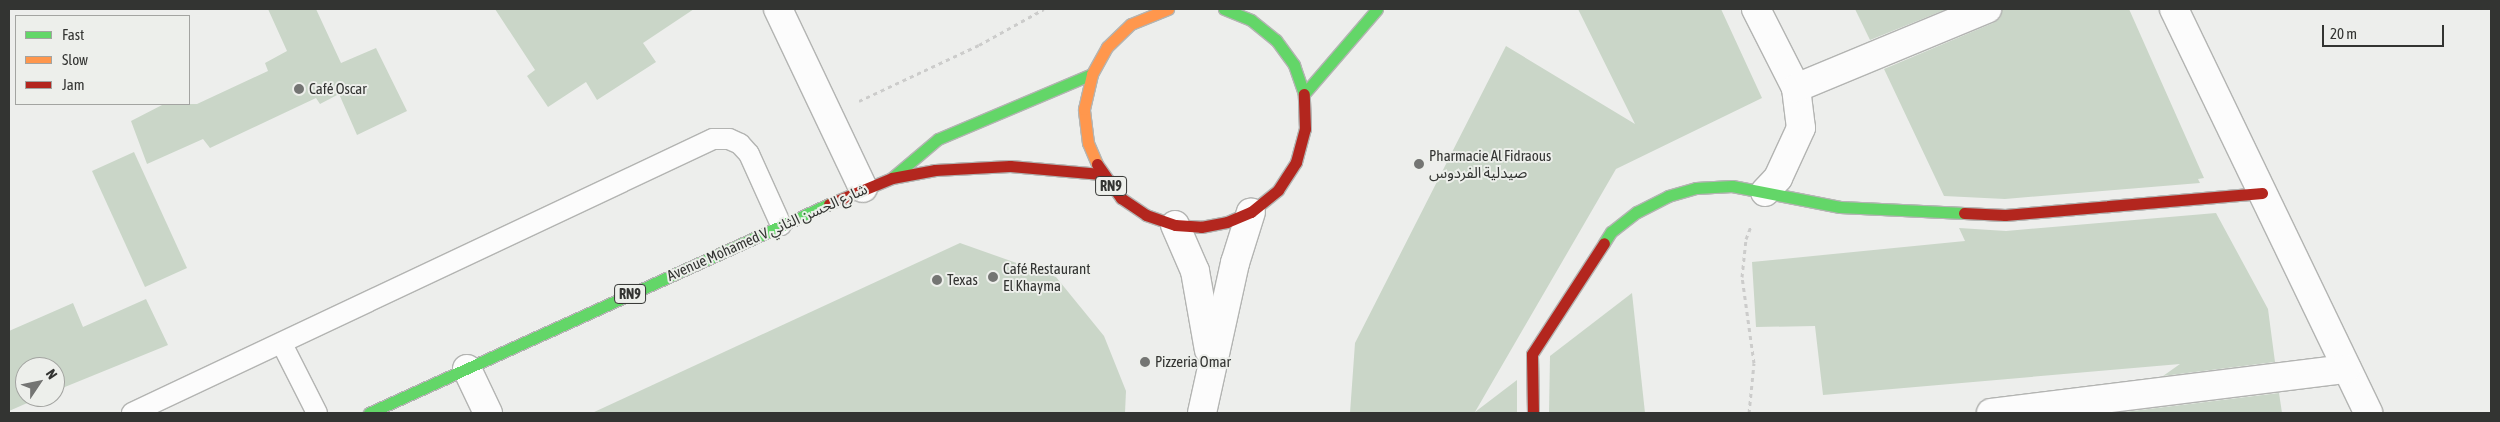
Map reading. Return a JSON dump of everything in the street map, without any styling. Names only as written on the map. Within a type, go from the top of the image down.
[{"type":"main road","name":"RN9","points":[[1168,9],[1131,24],[1108,47],[1092,74],[1084,108],[1088,143],[1101,174],[1121,198],[1146,215],[1175,225],[1201,226],[1227,222],[1251,212],[1278,190],[1296,162],[1305,129],[1304,94],[1294,65],[1276,40],[1251,20],[1224,9]]},
{"type":"main road","points":[[1304,94],[1377,9]]},
{"type":"main road","name":"Avenue Mohamed V شارع الحسن الثاني","points":[[892,178],[938,139],[1092,74]]},
{"type":"main road","name":"Avenue Mohamed V شارع الحسن الثاني","points":[[369,413],[863,188],[892,178],[935,170],[1010,166],[1101,174]]},
{"type":"main road","points":[[1533,413],[1532,354],[1611,232],[1637,212],[1668,196],[1696,188],[1732,186],[1840,207],[2005,215],[2262,193]]},
{"type":"street","points":[[778,9],[863,188]]},
{"type":"street","points":[[1756,9],[1796,88],[1802,128],[1778,178],[1764,192]]},
{"type":"street","points":[[1796,88],[1987,9]]},
{"type":"street","points":[[2174,9],[2368,413]]},
{"type":"street","points":[[1202,413],[1211,361],[1251,212]]},
{"type":"street","points":[[1175,225],[1194,271],[1211,361]]},
{"type":"street","points":[[467,369],[488,413]]},
{"type":"street","points":[[1991,413],[2085,407],[2346,369]]},
{"type":"lane","points":[[132,413],[714,139],[729,139],[740,144],[749,154],[781,225]]},
{"type":"lane","points":[[282,344],[317,413]]},
{"type":"path","points":[[828,115],[979,45],[1044,9]]},
{"type":"path","points":[[1749,413],[1754,364],[1742,277],[1746,239],[1764,192]]},
{"type":"building","points":[[268,9],[316,9],[341,63],[376,48],[407,111],[357,135],[339,94],[320,104],[316,98],[210,148],[203,139],[147,164],[131,121],[162,105],[197,104],[268,71],[265,63],[287,51]]},
{"type":"building","points":[[495,9],[694,9],[643,43],[656,62],[597,100],[586,82],[548,107],[527,76],[535,70]]},
{"type":"building","points":[[1578,9],[1721,9],[1762,98],[1616,169],[1475,412],[1517,380],[1517,413],[1350,413],[1355,343],[1506,46],[1635,124]]},
{"type":"building","points":[[1855,9],[1947,9],[1870,40]]},
{"type":"building","points":[[2002,9],[2129,9],[2204,178],[2198,179],[2200,183],[2005,199],[1944,196],[1884,69],[1993,23],[2000,18]]},
{"type":"building","points":[[134,152],[187,268],[145,287],[92,171]]},
{"type":"building","points":[[2216,213],[2268,309],[2275,362],[2163,376],[2180,364],[1823,395],[1815,326],[1756,327],[1752,262],[1965,241],[1959,228],[2006,231]]},
{"type":"building","points":[[960,243],[1056,277],[1104,336],[1126,391],[1125,413],[592,413]]},
{"type":"building","points":[[1632,293],[1645,413],[1549,413],[1550,356]]},
{"type":"building","points":[[146,299],[168,345],[65,387],[65,357],[15,357],[15,407],[18,407],[9,411],[9,331],[73,303],[83,327]]},
{"type":"building","points":[[2279,393],[2282,413],[2116,413]]},
{"type":"traffic: fast","points":[[1224,9],[1251,20],[1276,40],[1294,65],[1304,94]]},
{"type":"traffic: fast","points":[[1304,94],[1377,9]]},
{"type":"traffic: fast","points":[[893,177],[938,139],[1092,74]]},
{"type":"traffic: fast","points":[[1604,243],[1611,232],[1637,212],[1668,196],[1696,188],[1732,186],[1840,207],[1964,213]]},
{"type":"traffic: fast","points":[[369,413],[829,204]]},
{"type":"traffic: slow","points":[[1097,164],[1088,143],[1084,109],[1092,74],[1107,47],[1131,24],[1168,9]]},
{"type":"traffic: jam","points":[[1097,164],[1121,198],[1146,215],[1175,225],[1201,227],[1227,222],[1251,212],[1278,190],[1296,162],[1305,129],[1304,94]]},
{"type":"traffic: jam","points":[[829,204],[892,178],[935,170],[1010,166],[1101,174]]},
{"type":"traffic: jam","points":[[1964,213],[2005,215],[2262,193]]},
{"type":"traffic: jam","points":[[1533,413],[1532,354],[1604,243]]},
{"type":"place","name":"Café Oscar","points":[[299,89]]},
{"type":"place","name":"Pharmacie Al Fidraous صيدلية الفردوس","points":[[1419,164]]},
{"type":"place","name":"Café Restaurant El Khayma","points":[[993,277]]},
{"type":"place","name":"Texas","points":[[937,280]]},
{"type":"place","name":"Pizzeria Omar","points":[[1145,362]]}]
